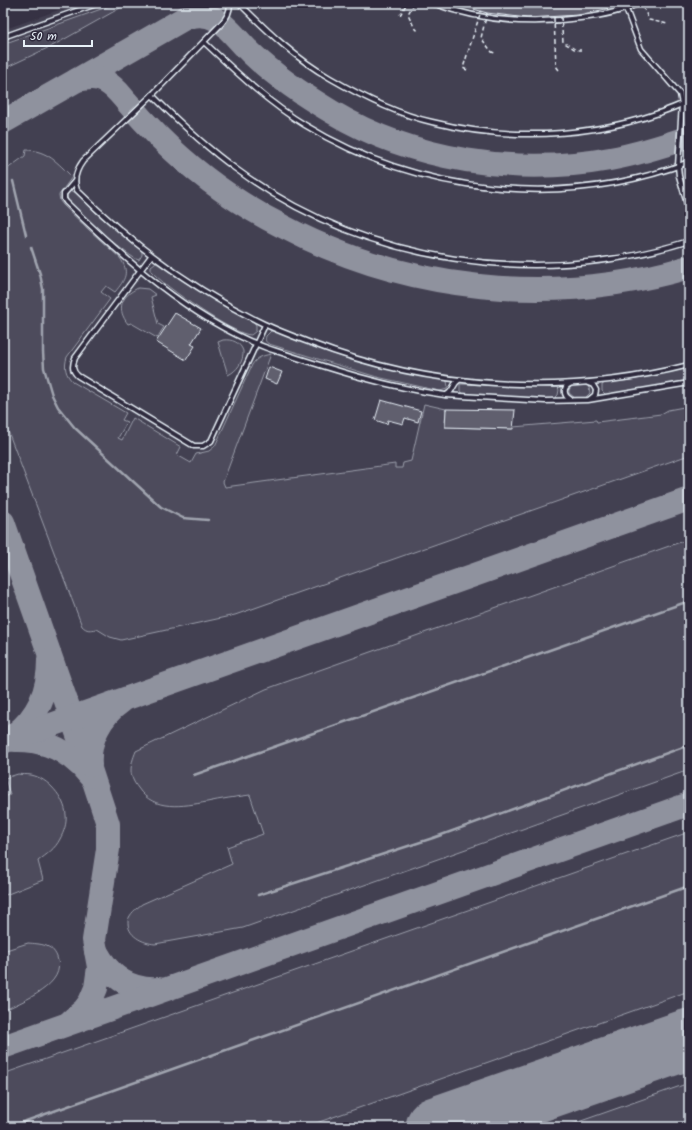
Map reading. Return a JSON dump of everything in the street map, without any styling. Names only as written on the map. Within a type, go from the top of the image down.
[{"type":"lane","points":[[3,37],[99,3]]},
{"type":"lane","points":[[230,3],[228,16],[152,95],[83,161],[78,168],[75,184],[77,190],[109,221],[151,256],[208,294],[265,325],[345,356],[377,365],[445,379],[518,384],[588,383],[648,374],[689,365]]},
{"type":"lane","points":[[239,3],[301,59],[329,78],[397,111],[431,122],[466,130],[505,133],[553,133],[584,131],[622,125],[658,114],[689,102]]},
{"type":"lane","points":[[432,3],[457,12],[488,18],[509,21],[540,22],[586,18],[626,9],[640,3]]},
{"type":"lane","points":[[626,9],[640,49],[680,94],[682,104],[678,166],[679,176],[689,211]]},
{"type":"lane","points":[[204,42],[267,99],[304,124],[352,150],[417,174],[469,185],[499,188],[560,189],[593,186],[627,180],[689,162]]},
{"type":"lane","points":[[152,95],[202,142],[236,170],[273,194],[298,208],[351,231],[399,247],[431,255],[462,260],[515,265],[547,265],[577,264],[627,258],[689,242]]},
{"type":"lane","points":[[76,179],[73,185],[64,194],[64,199],[108,242],[178,299],[218,325],[256,344],[351,374],[423,392],[462,397],[545,401],[588,400],[689,382]]},
{"type":"lane","points":[[67,190],[73,188],[77,190]]},
{"type":"lane","points":[[151,256],[74,358],[72,366],[78,376],[194,446],[203,446],[211,441],[265,325]]},
{"type":"lane","points":[[445,379],[450,381],[457,395],[462,397]]},
{"type":"lane","points":[[445,395],[450,393],[456,382],[462,380]]},
{"type":"lane","points":[[573,383],[568,385],[564,392],[566,397],[573,400]]},
{"type":"lane","points":[[588,383],[593,385],[596,390],[593,398],[588,400]]},
{"type":"path","points":[[400,15],[407,3]]},
{"type":"path","points":[[414,3],[408,14],[415,29],[420,31]]},
{"type":"path","points":[[640,3],[649,20],[668,24]]},
{"type":"path","points":[[467,70],[463,68],[481,11]]},
{"type":"path","points":[[487,13],[481,38],[492,52],[497,54]]},
{"type":"path","points":[[561,17],[563,42],[576,50],[581,50]]},
{"type":"path","points":[[554,18],[556,66],[559,70]]},
{"type":"shaded area","points":[[78,3],[689,3],[689,1127],[3,1127],[3,30]]},
{"type":"shaded area","points":[[118,3],[129,3],[54,45],[3,69],[3,44]]},
{"type":"shaded area","points":[[26,150],[40,152],[52,158],[72,177],[59,195],[60,201],[120,258],[125,268],[124,280],[115,292],[106,286],[101,292],[110,299],[67,357],[65,367],[68,376],[73,382],[126,413],[122,420],[127,422],[118,438],[122,440],[133,418],[181,447],[177,455],[191,463],[196,454],[209,451],[215,446],[252,365],[260,357],[271,354],[223,482],[225,487],[395,464],[395,468],[402,468],[403,463],[411,461],[424,404],[446,409],[445,427],[512,429],[513,427],[596,420],[597,422],[661,414],[668,410],[689,406],[689,455],[235,615],[121,640],[110,637],[97,629],[85,629],[82,626],[3,418],[3,172],[25,156]]},
{"type":"shaded area","points":[[71,191],[75,192],[97,214],[142,251],[142,255],[139,260],[125,252],[72,205],[67,197],[67,194]]},
{"type":"shaded area","points":[[155,263],[205,295],[254,322],[256,325],[256,331],[251,335],[242,333],[199,309],[151,271],[151,266]]},
{"type":"shaded area","points":[[138,288],[148,289],[156,295],[151,297],[158,324],[164,327],[157,338],[131,323],[128,324],[122,313],[121,308],[124,299],[132,291]]},
{"type":"shaded area","points":[[271,331],[275,331],[324,350],[374,366],[444,380],[447,381],[448,387],[447,389],[440,391],[377,377],[269,344],[265,339]]},
{"type":"shaded area","points":[[223,340],[235,342],[240,345],[243,351],[239,365],[228,375],[218,342]]},
{"type":"shaded area","points":[[689,368],[689,380],[609,395],[606,395],[602,391],[602,385],[605,383],[631,380]]},
{"type":"shaded area","points":[[460,384],[558,387],[559,390],[558,395],[554,399],[464,394],[460,391]]},
{"type":"shaded area","points":[[574,385],[587,385],[590,393],[585,398],[575,398],[569,393],[570,388]]},
{"type":"shaded area","points":[[689,539],[689,770],[243,928],[155,944],[137,938],[130,931],[128,926],[129,918],[142,904],[232,864],[227,847],[263,834],[250,795],[179,806],[170,806],[152,801],[138,788],[131,775],[132,761],[136,751],[266,689]]},
{"type":"shaded area","points":[[18,774],[37,777],[49,784],[62,802],[65,809],[66,821],[64,830],[56,846],[38,861],[43,880],[3,896],[3,797],[10,795],[5,778]]},
{"type":"shaded area","points":[[689,832],[689,991],[305,1127],[3,1127],[3,1074]]},
{"type":"shaded area","points":[[28,943],[49,947],[52,949],[57,957],[59,967],[56,976],[50,984],[41,991],[3,1011],[3,951]]},
{"type":"shaded area","points":[[689,1083],[689,1127],[564,1127]]},
{"type":"building","points":[[460,3],[619,3],[619,6],[579,15],[527,18],[487,13],[460,5]]},
{"type":"building","points":[[175,313],[201,328],[191,344],[195,346],[186,360],[156,342]]},
{"type":"building","points":[[269,367],[282,372],[277,384],[265,379]]},
{"type":"building","points":[[381,400],[421,411],[418,422],[405,418],[403,424],[388,420],[387,424],[375,420]]},
{"type":"building","points":[[446,409],[515,410],[513,429],[445,427]]},
{"type":"waterway","points":[[13,181],[26,235]]},
{"type":"waterway","points":[[31,247],[40,274],[43,289],[44,368],[52,395],[58,407],[75,428],[161,507],[183,518],[208,520]]},
{"type":"waterway","points":[[194,775],[689,601]]},
{"type":"waterway","points":[[258,895],[433,838],[689,745]]},
{"type":"waterway","points":[[9,1127],[689,886]]},
{"type":"taxiway","points":[[77,80],[185,18],[201,15],[213,18],[221,23],[252,54],[271,70],[321,106],[364,129],[431,153],[503,165],[539,166],[575,164],[630,155],[689,137]]},
{"type":"taxiway","points":[[3,122],[77,80],[92,78],[102,80],[114,88],[154,132],[186,162],[216,186],[248,207],[282,226],[330,248],[379,266],[430,279],[481,286],[533,289],[586,287],[638,279],[689,267]]},
{"type":"taxiway","points":[[3,742],[689,499]]},
{"type":"taxiway","points":[[3,522],[108,824],[108,849],[94,940],[99,967],[96,988],[90,1002],[84,1010],[71,1021]]},
{"type":"taxiway","points":[[14,735],[30,720],[41,702],[47,682],[49,660]]},
{"type":"taxiway","points":[[90,765],[91,747],[97,729],[107,714],[121,702]]},
{"type":"taxiway","points":[[15,740],[37,742],[57,749],[75,760],[90,776]]},
{"type":"taxiway","points":[[3,1047],[689,804]]},
{"type":"taxiway","points":[[96,951],[101,960],[114,975],[130,985],[138,988],[159,989]]},
{"type":"runway","points":[[436,1127],[689,1039]]}]
